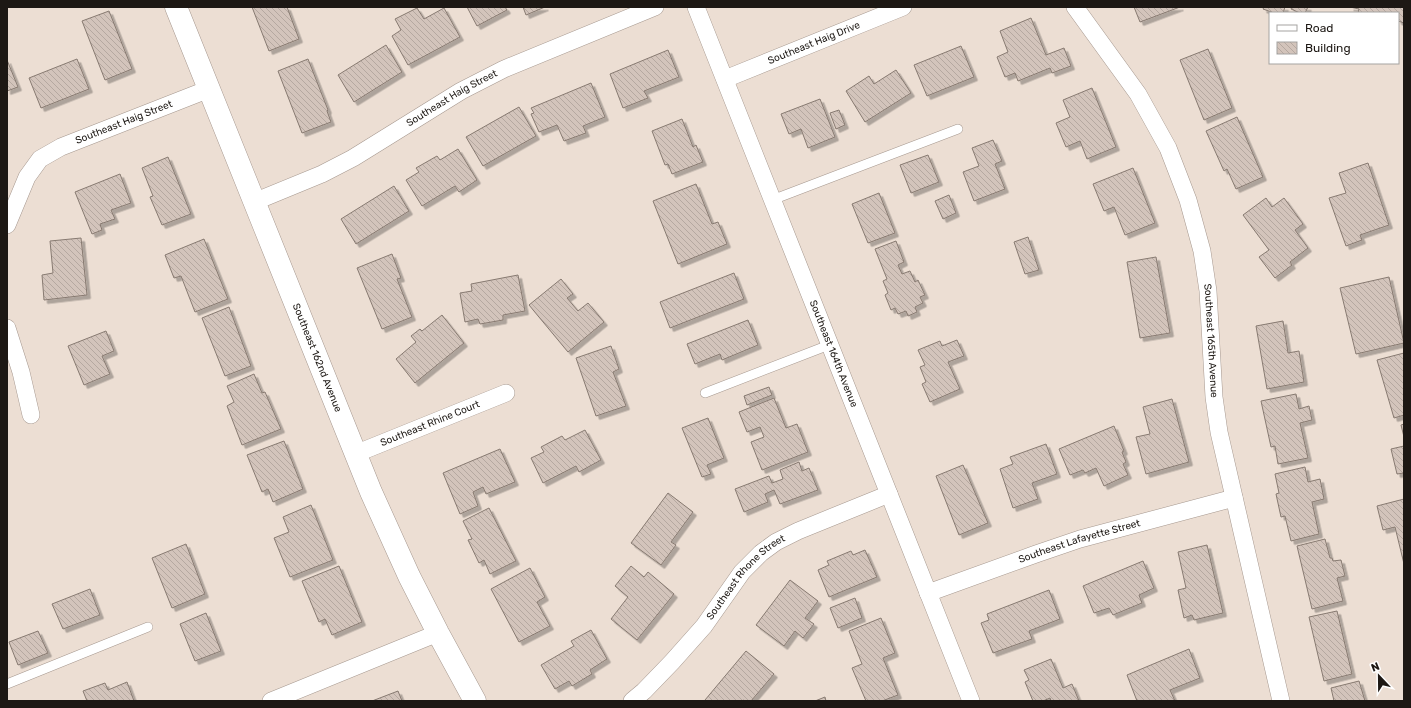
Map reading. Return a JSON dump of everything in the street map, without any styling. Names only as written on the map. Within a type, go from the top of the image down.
[{"type":"main road","name":"Southeast 162nd Avenue","points":[[176,7],[355,454],[409,576],[438,633],[476,701]]},
{"type":"street","name":"Southeast Haig Street","points":[[254,202],[322,174],[353,158],[461,91],[504,69],[655,7]]},
{"type":"street","name":"Southeast 164th Avenue","points":[[696,7],[971,701]]},
{"type":"street","name":"Southeast Haig Drive","points":[[725,79],[903,7]]},
{"type":"street","name":"Southeast 165th Avenue","points":[[1075,7],[1138,94],[1168,148],[1188,200],[1202,251],[1208,291],[1214,397],[1219,432],[1281,701]]},
{"type":"street","name":"Southeast Haig Street","points":[[7,225],[27,177],[40,159],[61,148],[209,89]]},
{"type":"street","points":[[7,328],[21,372],[31,415]]},
{"type":"street","name":"Southeast Rhine Court","points":[[355,454],[506,393]]},
{"type":"street","name":"Southeast Rhone Street","points":[[632,701],[644,692],[672,662],[699,631],[742,572],[761,553],[776,542],[798,531],[889,494]]},
{"type":"street","name":"Southeast Lafayette Street","points":[[928,593],[1080,539],[1234,498]]},
{"type":"street","points":[[270,701],[438,633]]},
{"type":"lane","points":[[772,200],[958,129]]},
{"type":"lane","points":[[705,393],[829,345]]},
{"type":"lane","points":[[7,684],[148,627]]},
{"type":"building","points":[[252,7],[287,7],[299,39],[269,51]]},
{"type":"building","points":[[467,7],[505,7],[507,10],[477,26]]},
{"type":"building","points":[[523,7],[545,7],[526,15]]},
{"type":"building","points":[[1134,7],[1180,7],[1140,22]]},
{"type":"building","points":[[1264,7],[1285,7],[1283,12],[1271,12],[1263,9]]},
{"type":"building","points":[[1292,7],[1308,7],[1306,12],[1298,12],[1291,9]]},
{"type":"building","points":[[1350,7],[1404,7],[1404,23],[1399,21],[1399,12],[1358,12],[1359,9]]},
{"type":"building","points":[[417,8],[424,19],[444,8],[460,37],[408,65],[392,36],[401,30],[395,19]]},
{"type":"building","points":[[109,11],[132,69],[105,80],[82,21]]},
{"type":"building","points":[[1031,18],[1046,55],[1064,48],[1071,66],[1052,73],[1050,68],[1018,81],[1015,73],[1005,77],[997,57],[1008,52],[1000,31]]},
{"type":"building","points":[[386,45],[402,72],[354,102],[338,75]]},
{"type":"building","points":[[961,46],[974,77],[927,96],[914,65]]},
{"type":"building","points":[[1208,49],[1232,108],[1204,120],[1180,60]]},
{"type":"building","points":[[668,50],[679,77],[644,91],[648,98],[623,108],[610,74]]},
{"type":"building","points":[[77,59],[89,89],[41,108],[29,78]]},
{"type":"building","points":[[308,59],[328,110],[327,111],[331,122],[302,133],[278,71]]},
{"type":"building","points":[[7,60],[18,87],[7,91]]},
{"type":"building","points":[[896,70],[911,93],[865,122],[846,91],[869,76],[874,84]]},
{"type":"building","points":[[591,83],[605,117],[583,126],[586,133],[564,141],[557,125],[539,132],[531,114],[534,113],[531,108]]},
{"type":"building","points":[[1092,88],[1116,147],[1087,159],[1080,141],[1066,147],[1056,123],[1070,117],[1063,100]]},
{"type":"building","points":[[820,99],[835,137],[808,148],[801,129],[789,134],[781,114]]},
{"type":"building","points":[[519,107],[536,136],[483,166],[466,137]]},
{"type":"building","points":[[839,110],[845,125],[836,129],[830,113]]},
{"type":"building","points":[[1237,117],[1263,177],[1236,189],[1227,169],[1224,171],[1206,131]]},
{"type":"building","points":[[682,119],[693,147],[696,145],[703,162],[672,174],[668,164],[665,165],[652,131]]},
{"type":"building","points":[[993,140],[1002,161],[995,164],[1005,189],[974,201],[963,172],[979,166],[972,148]]},
{"type":"building","points":[[458,149],[477,180],[459,192],[455,186],[422,206],[406,180],[419,172],[416,168],[437,156],[440,160]]},
{"type":"building","points":[[928,155],[939,182],[911,193],[900,165]]},
{"type":"building","points":[[168,157],[191,214],[162,225],[150,197],[153,196],[142,168]]},
{"type":"building","points":[[1368,163],[1389,225],[1360,235],[1362,240],[1346,246],[1329,198],[1346,193],[1339,173]]},
{"type":"building","points":[[1133,168],[1155,223],[1125,235],[1114,207],[1104,211],[1093,184]]},
{"type":"building","points":[[120,174],[131,203],[111,210],[115,219],[100,224],[102,230],[92,234],[75,192]]},
{"type":"building","points":[[696,184],[712,224],[718,222],[727,244],[678,264],[653,201]]},
{"type":"building","points":[[394,186],[409,211],[356,244],[341,219]]},
{"type":"building","points":[[879,193],[895,233],[868,243],[852,204]]},
{"type":"building","points":[[949,195],[956,213],[943,219],[935,201]]},
{"type":"building","points":[[1266,198],[1272,207],[1284,198],[1303,224],[1295,230],[1308,248],[1290,262],[1292,265],[1275,278],[1259,257],[1269,250],[1243,215]]},
{"type":"building","points":[[1028,237],[1039,270],[1025,274],[1014,242]]},
{"type":"building","points":[[81,238],[87,295],[44,300],[42,275],[53,273],[50,241]]},
{"type":"building","points":[[204,239],[228,299],[195,312],[181,276],[174,278],[165,255]]},
{"type":"building","points":[[896,241],[904,262],[898,265],[902,274],[910,271],[915,282],[918,280],[925,295],[920,297],[923,303],[915,307],[917,312],[908,316],[906,311],[898,314],[895,308],[891,310],[885,295],[888,293],[883,281],[887,279],[875,249]]},
{"type":"building","points":[[392,254],[401,278],[397,279],[412,317],[382,329],[357,268]]},
{"type":"building","points":[[1156,257],[1170,333],[1140,338],[1127,262]]},
{"type":"building","points":[[734,273],[744,299],[670,328],[660,302]]},
{"type":"building","points":[[518,275],[525,311],[503,315],[503,320],[480,324],[478,319],[465,322],[460,293],[472,291],[471,284]]},
{"type":"building","points":[[1389,277],[1404,343],[1356,354],[1340,288]]},
{"type":"building","points":[[561,279],[573,294],[567,298],[578,311],[588,303],[604,322],[568,352],[529,305]]},
{"type":"building","points":[[229,307],[251,366],[225,376],[202,318]]},
{"type":"building","points":[[442,315],[464,343],[415,383],[396,359],[416,342],[411,336],[420,329],[422,331]]},
{"type":"building","points":[[748,320],[758,345],[722,360],[720,354],[695,364],[687,344]]},
{"type":"building","points":[[1283,321],[1288,353],[1299,351],[1304,382],[1267,389],[1256,326]]},
{"type":"building","points":[[106,331],[114,351],[102,356],[110,374],[84,385],[68,346]]},
{"type":"building","points":[[957,340],[964,356],[948,362],[960,389],[930,402],[922,384],[926,382],[920,367],[925,365],[918,350],[940,341],[942,346]]},
{"type":"building","points":[[611,346],[619,369],[613,372],[626,406],[596,416],[576,358]]},
{"type":"building","points":[[1404,353],[1404,415],[1394,418],[1377,360]]},
{"type":"building","points":[[254,374],[262,393],[265,392],[281,429],[242,445],[227,406],[234,402],[227,386]]},
{"type":"building","points":[[769,387],[772,395],[747,405],[744,396]]},
{"type":"building","points":[[1296,394],[1299,409],[1309,406],[1312,420],[1300,423],[1308,458],[1278,464],[1275,446],[1271,447],[1261,401]]},
{"type":"building","points":[[774,398],[786,428],[797,424],[808,452],[762,470],[751,442],[764,437],[760,427],[747,432],[739,412]]},
{"type":"building","points":[[1172,399],[1189,462],[1146,474],[1136,437],[1150,434],[1143,407]]},
{"type":"building","points":[[708,418],[724,458],[707,465],[711,474],[702,477],[682,428]]},
{"type":"building","points":[[1404,424],[1404,437],[1401,425]]},
{"type":"building","points":[[1114,426],[1124,451],[1122,452],[1126,462],[1123,464],[1128,475],[1104,486],[1096,468],[1085,473],[1083,470],[1070,475],[1059,449]]},
{"type":"building","points":[[585,430],[601,460],[579,472],[576,466],[543,483],[531,458],[544,452],[541,447],[562,436],[565,440]]},
{"type":"building","points":[[284,441],[303,489],[273,502],[268,489],[262,492],[247,455]]},
{"type":"building","points":[[1046,444],[1057,474],[1032,483],[1038,499],[1013,508],[1000,469],[1013,464],[1010,457]]},
{"type":"building","points":[[1404,446],[1404,473],[1397,474],[1391,449]]},
{"type":"building","points":[[500,449],[515,482],[486,494],[483,487],[473,492],[478,506],[460,514],[443,473]]},
{"type":"building","points":[[799,462],[802,471],[809,468],[818,490],[780,504],[774,490],[765,494],[768,502],[744,512],[735,489],[769,476],[772,483],[783,479],[780,470]]},
{"type":"building","points":[[963,465],[988,523],[959,535],[936,476]]},
{"type":"building","points":[[1305,467],[1308,482],[1320,479],[1324,499],[1312,502],[1319,534],[1291,541],[1285,516],[1281,517],[1276,494],[1279,493],[1275,474]]},
{"type":"building","points":[[668,493],[693,512],[671,542],[676,545],[661,565],[631,543]]},
{"type":"building","points":[[1404,499],[1404,564],[1395,527],[1383,530],[1377,506]]},
{"type":"building","points":[[311,505],[333,560],[290,577],[274,538],[289,532],[283,517]]},
{"type":"building","points":[[489,508],[516,561],[490,574],[484,560],[479,563],[468,540],[472,539],[463,521]]},
{"type":"building","points":[[1325,539],[1330,558],[1332,558],[1333,561],[1341,560],[1345,576],[1337,578],[1343,601],[1312,609],[1297,546]]},
{"type":"building","points":[[186,544],[205,594],[172,608],[152,558]]},
{"type":"building","points":[[1207,545],[1223,613],[1194,620],[1192,615],[1184,618],[1178,590],[1186,588],[1178,552]]},
{"type":"building","points":[[865,550],[877,577],[829,597],[818,570],[829,565],[827,561],[851,551],[853,555]]},
{"type":"building","points":[[1143,561],[1154,588],[1139,595],[1142,603],[1113,615],[1109,608],[1094,613],[1083,586]]},
{"type":"building","points":[[339,566],[362,622],[332,635],[325,619],[319,622],[302,581]]},
{"type":"building","points":[[631,566],[644,577],[648,572],[674,594],[637,640],[611,619],[628,597],[615,586]]},
{"type":"building","points":[[530,568],[545,597],[537,602],[550,626],[519,642],[491,589]]},
{"type":"building","points":[[790,580],[818,601],[805,618],[814,624],[803,638],[795,631],[784,646],[756,625]]},
{"type":"building","points":[[90,589],[100,615],[63,629],[52,604]]},
{"type":"building","points":[[1049,590],[1060,619],[1029,631],[1032,639],[993,653],[981,623],[989,620],[987,614]]},
{"type":"building","points":[[855,598],[862,618],[838,628],[830,608]]},
{"type":"building","points":[[1337,611],[1352,674],[1324,681],[1309,617]]},
{"type":"building","points":[[206,613],[221,651],[195,661],[180,624]]},
{"type":"building","points":[[881,618],[895,653],[883,658],[898,695],[882,701],[866,701],[852,668],[862,664],[849,631]]},
{"type":"building","points":[[591,630],[607,659],[590,670],[592,674],[572,686],[569,681],[555,689],[541,665],[574,646],[571,641]]},
{"type":"building","points":[[38,631],[48,653],[18,665],[9,642]]},
{"type":"building","points":[[1189,649],[1200,678],[1170,690],[1175,701],[1137,701],[1127,675]]},
{"type":"building","points":[[746,651],[774,674],[751,701],[706,701],[705,700]]},
{"type":"building","points":[[1051,659],[1063,688],[1072,684],[1079,701],[1051,701],[1050,698],[1043,701],[1033,701],[1025,682],[1029,680],[1024,670]]},
{"type":"building","points":[[1359,681],[1365,701],[1334,701],[1331,688]]},
{"type":"building","points":[[127,682],[134,701],[87,701],[83,691],[105,683],[108,690]]},
{"type":"building","points":[[398,691],[402,701],[372,701]]},
{"type":"building","points":[[825,697],[826,701],[815,701]]}]
